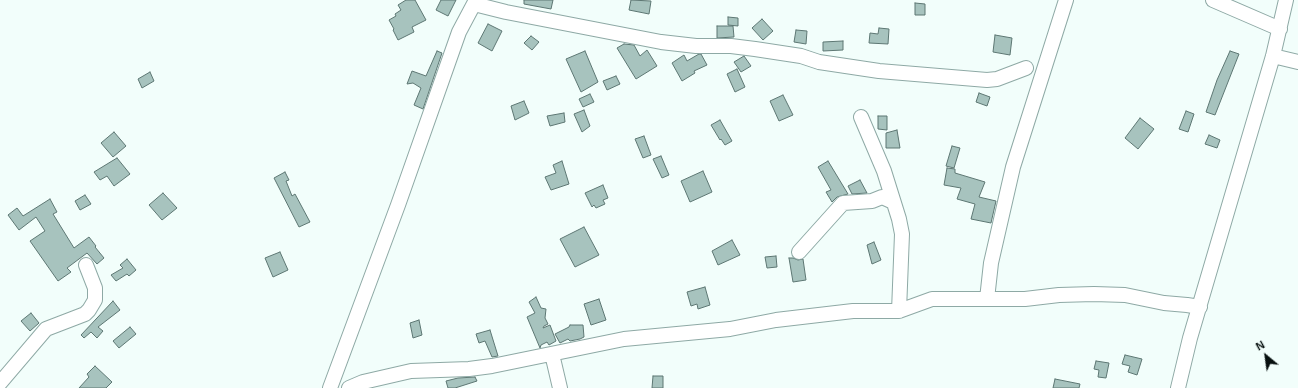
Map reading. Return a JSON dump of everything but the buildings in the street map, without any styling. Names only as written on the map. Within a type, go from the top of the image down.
[{"type":"street","points":[[987,299],[991,263],[1013,167],[1066,0]]},
{"type":"street","points":[[1213,0],[1280,29]]},
{"type":"street","points":[[1178,388],[1190,338],[1273,56],[1286,0]]},
{"type":"street","points":[[330,388],[460,32],[475,2],[506,12],[661,42],[696,46],[731,46],[755,49],[801,56],[819,62],[880,71],[987,80],[1003,77],[1026,68]]},
{"type":"street","points":[[1273,56],[1298,62]]},
{"type":"street","points":[[861,117],[884,171],[899,219],[902,234],[899,311]]},
{"type":"street","points":[[799,252],[843,203],[872,202],[882,197],[893,202]]},
{"type":"street","points":[[2,375],[46,329],[86,314],[95,300],[95,288],[86,265]]},
{"type":"street","points":[[349,388],[363,382],[411,371],[492,366],[624,339],[730,329],[776,320],[854,310],[899,311],[932,299],[1025,299],[1059,295],[1094,294],[1125,295],[1164,303],[1200,307]]},
{"type":"street","points":[[552,354],[560,388]]}]
